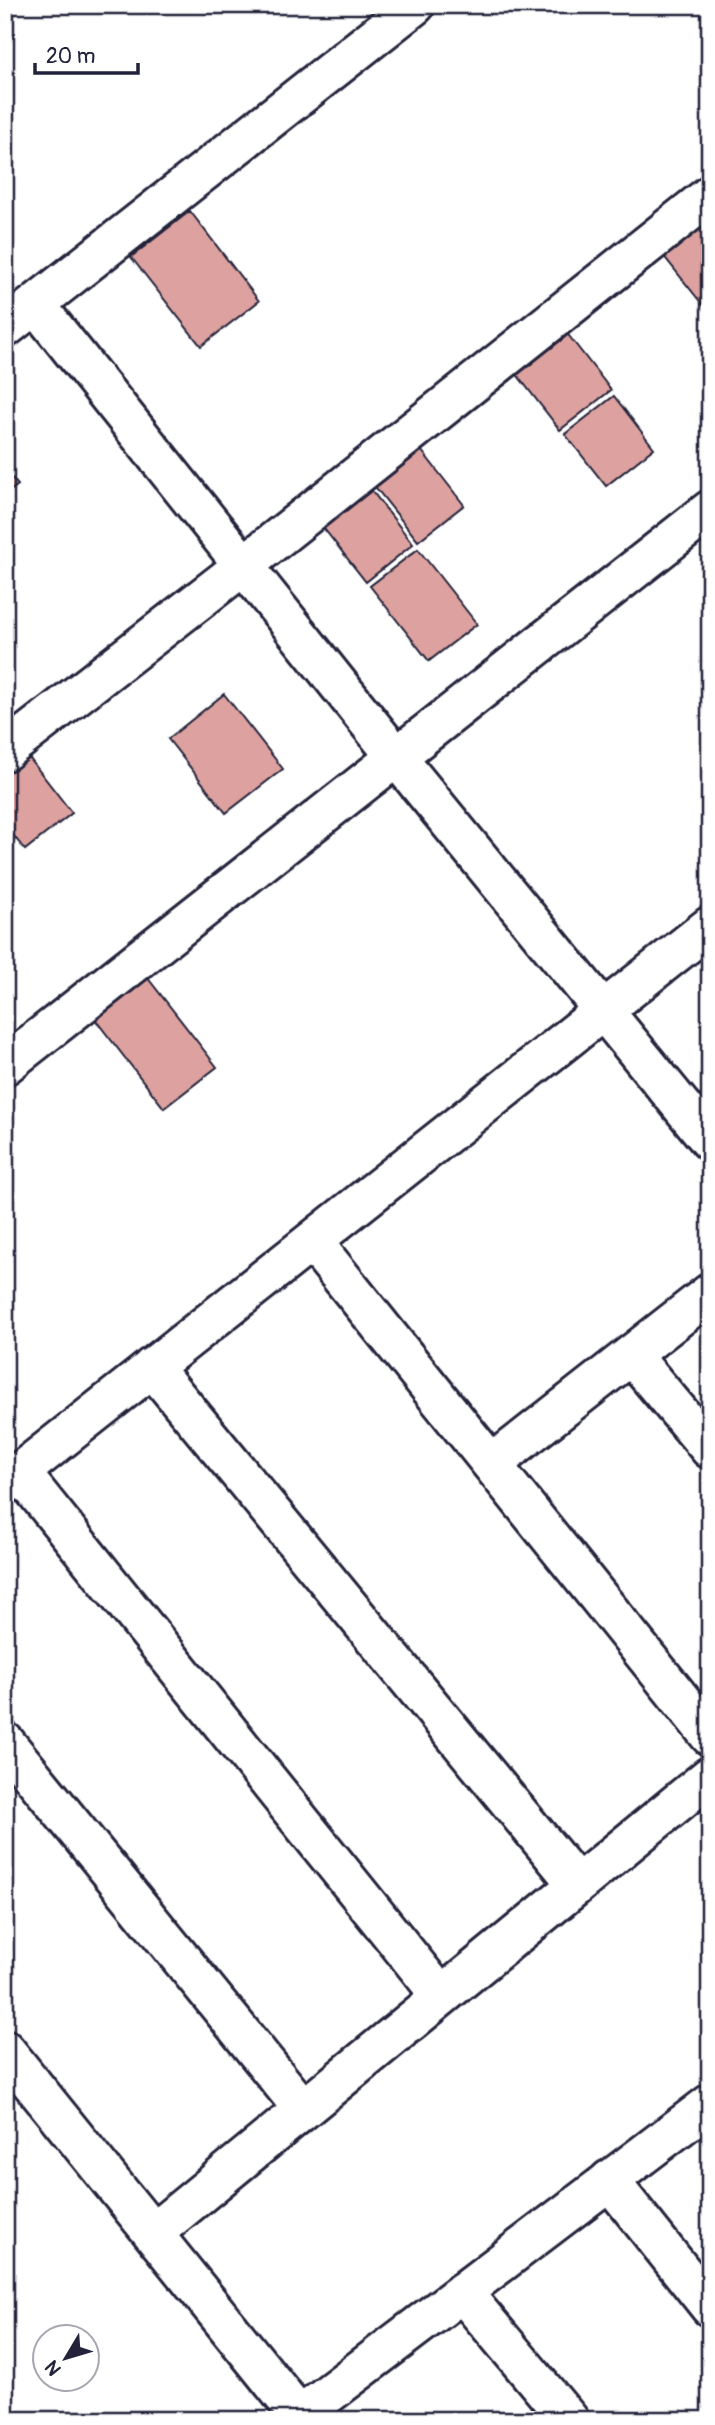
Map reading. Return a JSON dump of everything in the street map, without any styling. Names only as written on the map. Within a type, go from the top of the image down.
[{"type":"street","points":[[5,328],[415,5]]},
{"type":"street","points":[[5,751],[243,566],[710,195]]},
{"type":"street","points":[[36,305],[397,758],[710,1141]]},
{"type":"street","points":[[5,1065],[710,510]]},
{"type":"street","points":[[441,1996],[13,1478],[710,926]]},
{"type":"street","points":[[312,1241],[710,1736]]},
{"type":"street","points":[[492,1464],[710,1293]]},
{"type":"street","points":[[631,1355],[710,1449]]},
{"type":"street","points":[[152,1367],[577,1884]]},
{"type":"street","points":[[5,1742],[303,2109]]},
{"type":"street","points":[[153,2233],[710,1776]]},
{"type":"street","points":[[5,2050],[299,2418],[710,2104]]},
{"type":"street","points":[[610,2180],[710,2307]]},
{"type":"street","points":[[462,2292],[569,2420]]},
{"type":"building","points":[[190,211],[259,301],[201,346],[131,257]]},
{"type":"building","points":[[710,212],[710,314],[655,245]]},
{"type":"building","points":[[559,323],[611,390],[560,430],[508,363]]},
{"type":"building","points":[[614,396],[654,448],[606,486],[565,434]]},
{"type":"building","points":[[411,437],[464,505],[418,541],[365,474]]},
{"type":"building","points":[[5,470],[18,485],[5,495]]},
{"type":"building","points":[[362,478],[413,544],[366,582],[314,516]]},
{"type":"building","points":[[418,549],[477,624],[429,661],[370,586]]},
{"type":"building","points":[[224,694],[283,769],[226,813],[168,739]]},
{"type":"building","points":[[23,750],[72,813],[25,850],[5,825],[5,764]]},
{"type":"building","points":[[140,968],[217,1067],[164,1108],[87,1009]]}]
